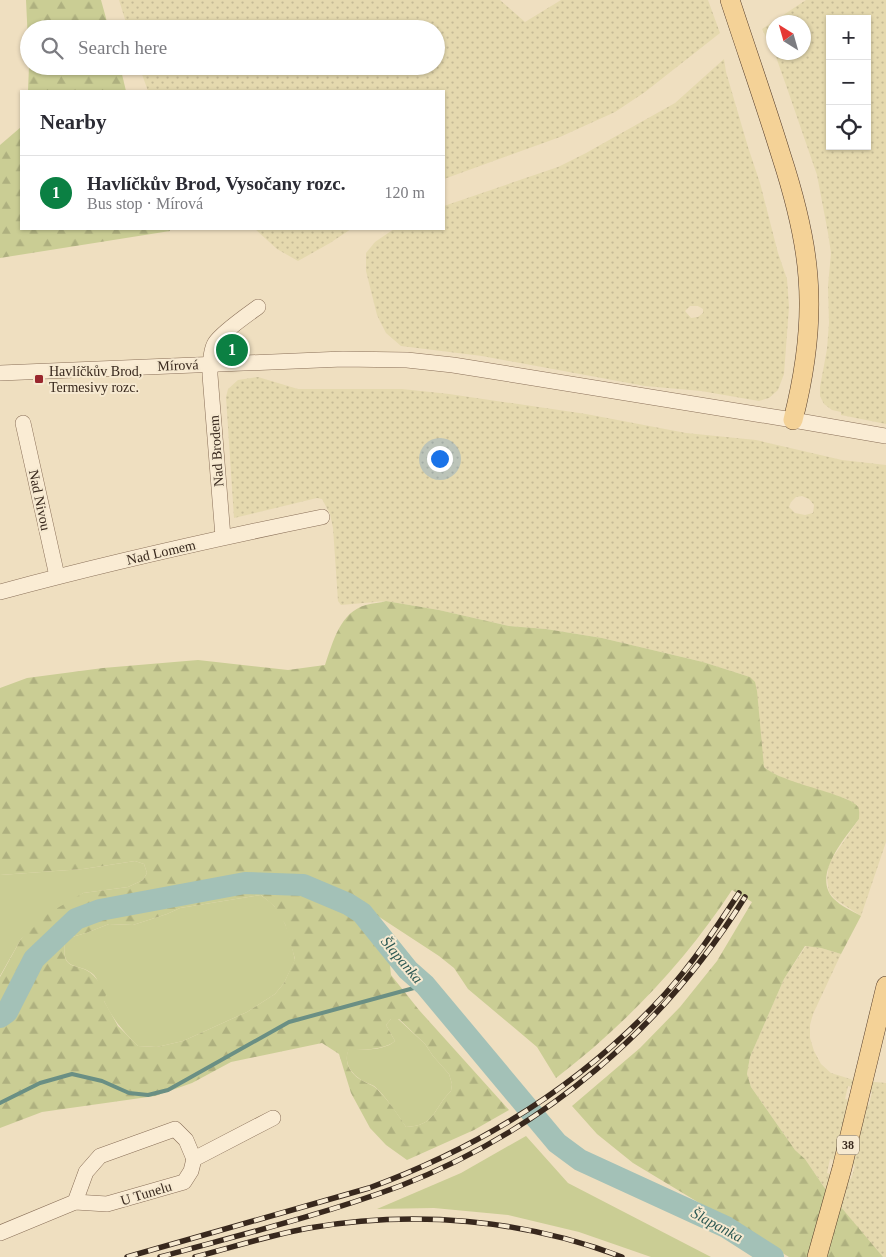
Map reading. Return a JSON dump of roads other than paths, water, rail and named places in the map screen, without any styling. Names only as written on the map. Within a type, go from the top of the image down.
[{"type":"main road","points":[[730,0],[768,109],[798,210],[806,252],[809,332],[802,386],[793,420]]},
{"type":"main road","name":"38","points":[[817,1257],[842,1168],[886,986]]},
{"type":"street","points":[[210,364],[214,344],[258,306]]},
{"type":"street","name":"Mírová","points":[[0,373],[334,359],[387,359],[453,365],[886,436]]},
{"type":"street","name":"Nad Brodem","points":[[210,364],[223,538]]},
{"type":"street","name":"Nad Nivou","points":[[23,423],[57,576]]},
{"type":"street","name":"Nad Lomem","points":[[0,592],[57,576],[322,517]]},
{"type":"street","points":[[76,1202],[86,1172],[100,1156],[175,1129],[186,1140],[194,1159],[273,1118]]},
{"type":"street","name":"U Tunelu","points":[[0,1233],[76,1202],[107,1204],[184,1182],[191,1171],[194,1159]]},
{"type":"waterway","name":"Šlapanka","points":[[0,1017],[7,1012],[34,959],[76,919],[100,910],[245,883],[303,885],[348,904],[362,913],[408,970],[425,985],[557,1143],[580,1160],[726,1227],[773,1257]]},
{"type":"waterway","points":[[0,1103],[40,1083],[72,1074],[102,1081],[129,1093],[148,1095],[168,1090],[289,1022],[425,985]]},
{"type":"railway","points":[[127,1257],[369,1188],[452,1153],[491,1132],[565,1084],[633,1026],[665,994],[685,970],[739,893]]},
{"type":"railway","points":[[160,1257],[281,1224],[400,1186],[453,1163],[503,1136],[551,1104],[596,1070],[638,1031],[677,990],[713,945],[745,897]]},
{"type":"railway","points":[[195,1257],[309,1228],[348,1223],[428,1219],[507,1226],[584,1244],[622,1257]]},
{"type":"place","name":"Havlíčkův Brod, Vysočany rozc.","points":[[232,350]]},
{"type":"place","name":"Havlíčkův Brod, Termesivy rozc.","points":[[39,379]]}]
